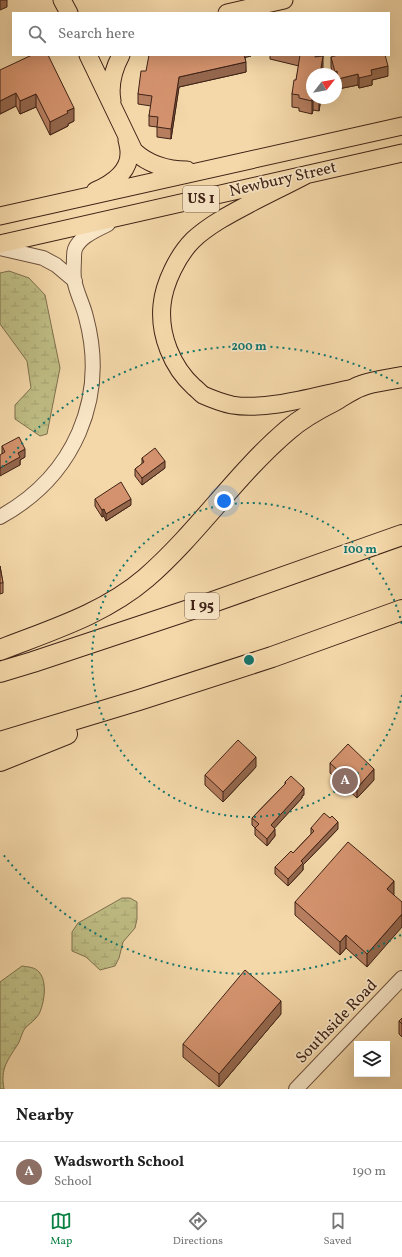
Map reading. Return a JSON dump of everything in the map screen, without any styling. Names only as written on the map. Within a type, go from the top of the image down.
[{"type":"highway","points":[[0,650],[77,621],[104,607],[145,579],[187,538],[241,476],[270,446],[290,429],[313,412],[361,386],[402,377]]},
{"type":"highway","name":"I 95","points":[[0,672],[203,606],[402,535]]},
{"type":"highway","points":[[0,742],[140,700],[272,657],[402,610]]},
{"type":"highway","points":[[0,761],[63,736],[140,700]]},
{"type":"main road","points":[[231,12],[284,0]]},
{"type":"main road","points":[[89,56],[96,59],[111,56]]},
{"type":"main road","points":[[89,56],[134,151],[142,158],[162,168],[203,170]]},
{"type":"main road","points":[[116,112],[110,86],[113,72],[121,56]]},
{"type":"main road","name":"Newbury Street","points":[[0,216],[402,126]]},
{"type":"main road","points":[[71,201],[98,190],[121,175],[126,167],[129,152],[126,135]]},
{"type":"main road","name":"Newbury Street","points":[[0,244],[402,153]]},
{"type":"main road","points":[[306,175],[234,212],[193,240],[172,271],[162,305],[163,332],[172,358],[189,383],[202,394],[232,405],[248,407],[269,405],[361,386]]},
{"type":"street","points":[[0,517],[17,508],[56,471],[71,451],[87,414],[92,378],[91,339],[75,281],[75,250],[81,240],[92,232],[119,218]]},
{"type":"street","points":[[0,248],[43,258],[56,265],[75,281]]},
{"type":"street","name":"Southside Road","points":[[296,1089],[402,978]]},
{"type":"green space","points":[[9,271],[29,278],[45,295],[60,368],[47,434],[40,436],[15,419],[15,405],[31,388],[27,361],[0,324],[0,273]]},
{"type":"green space","points":[[122,898],[130,898],[137,902],[137,919],[135,928],[123,942],[119,958],[115,966],[100,970],[86,957],[72,951],[72,932],[78,923]]},
{"type":"green space","points":[[22,966],[37,970],[42,976],[44,981],[44,999],[39,1014],[26,1027],[6,1065],[3,1075],[4,1089],[0,1089],[0,982]]},
{"type":"building","points":[[30,56],[48,56],[74,108],[67,111],[68,113],[50,122],[36,94],[20,101],[16,93],[0,101],[0,70]]},
{"type":"building","points":[[149,56],[244,56],[246,62],[179,77],[171,129],[157,127],[158,117],[149,116],[152,96],[138,94],[141,71],[146,71]]},
{"type":"building","points":[[300,56],[323,56],[321,68],[306,68],[306,100],[299,98],[299,95],[292,94],[294,80],[296,80]]},
{"type":"building","points":[[334,56],[385,56],[388,66],[371,70],[372,75],[359,78],[358,74],[342,78],[342,68],[334,68],[331,57]]},
{"type":"building","points":[[19,437],[25,449],[18,453],[20,457],[0,468],[0,455],[5,452],[2,446]]},
{"type":"building","points":[[155,448],[165,461],[142,478],[135,469],[144,462],[142,458]]},
{"type":"building","points":[[121,482],[131,499],[106,514],[104,509],[102,510],[95,499]]},
{"type":"building","points":[[0,566],[3,583],[0,583]]},
{"type":"building","points":[[238,740],[256,757],[223,792],[205,775]]},
{"type":"building","points":[[348,744],[374,769],[357,788],[330,763]]},
{"type":"building","points":[[291,776],[304,788],[271,825],[275,829],[267,839],[255,828],[259,824],[252,818]]},
{"type":"building","points":[[324,813],[330,818],[332,816],[338,822],[301,861],[303,863],[288,879],[275,867],[291,851],[293,853],[314,831],[311,828]]},
{"type":"building","points":[[348,842],[394,881],[387,889],[402,902],[402,914],[367,954],[346,935],[340,942],[295,902]]},
{"type":"building","points":[[245,970],[281,1001],[219,1074],[183,1044]]},
{"type":"place","name":"Wadsworth School","points":[[345,781]]}]
